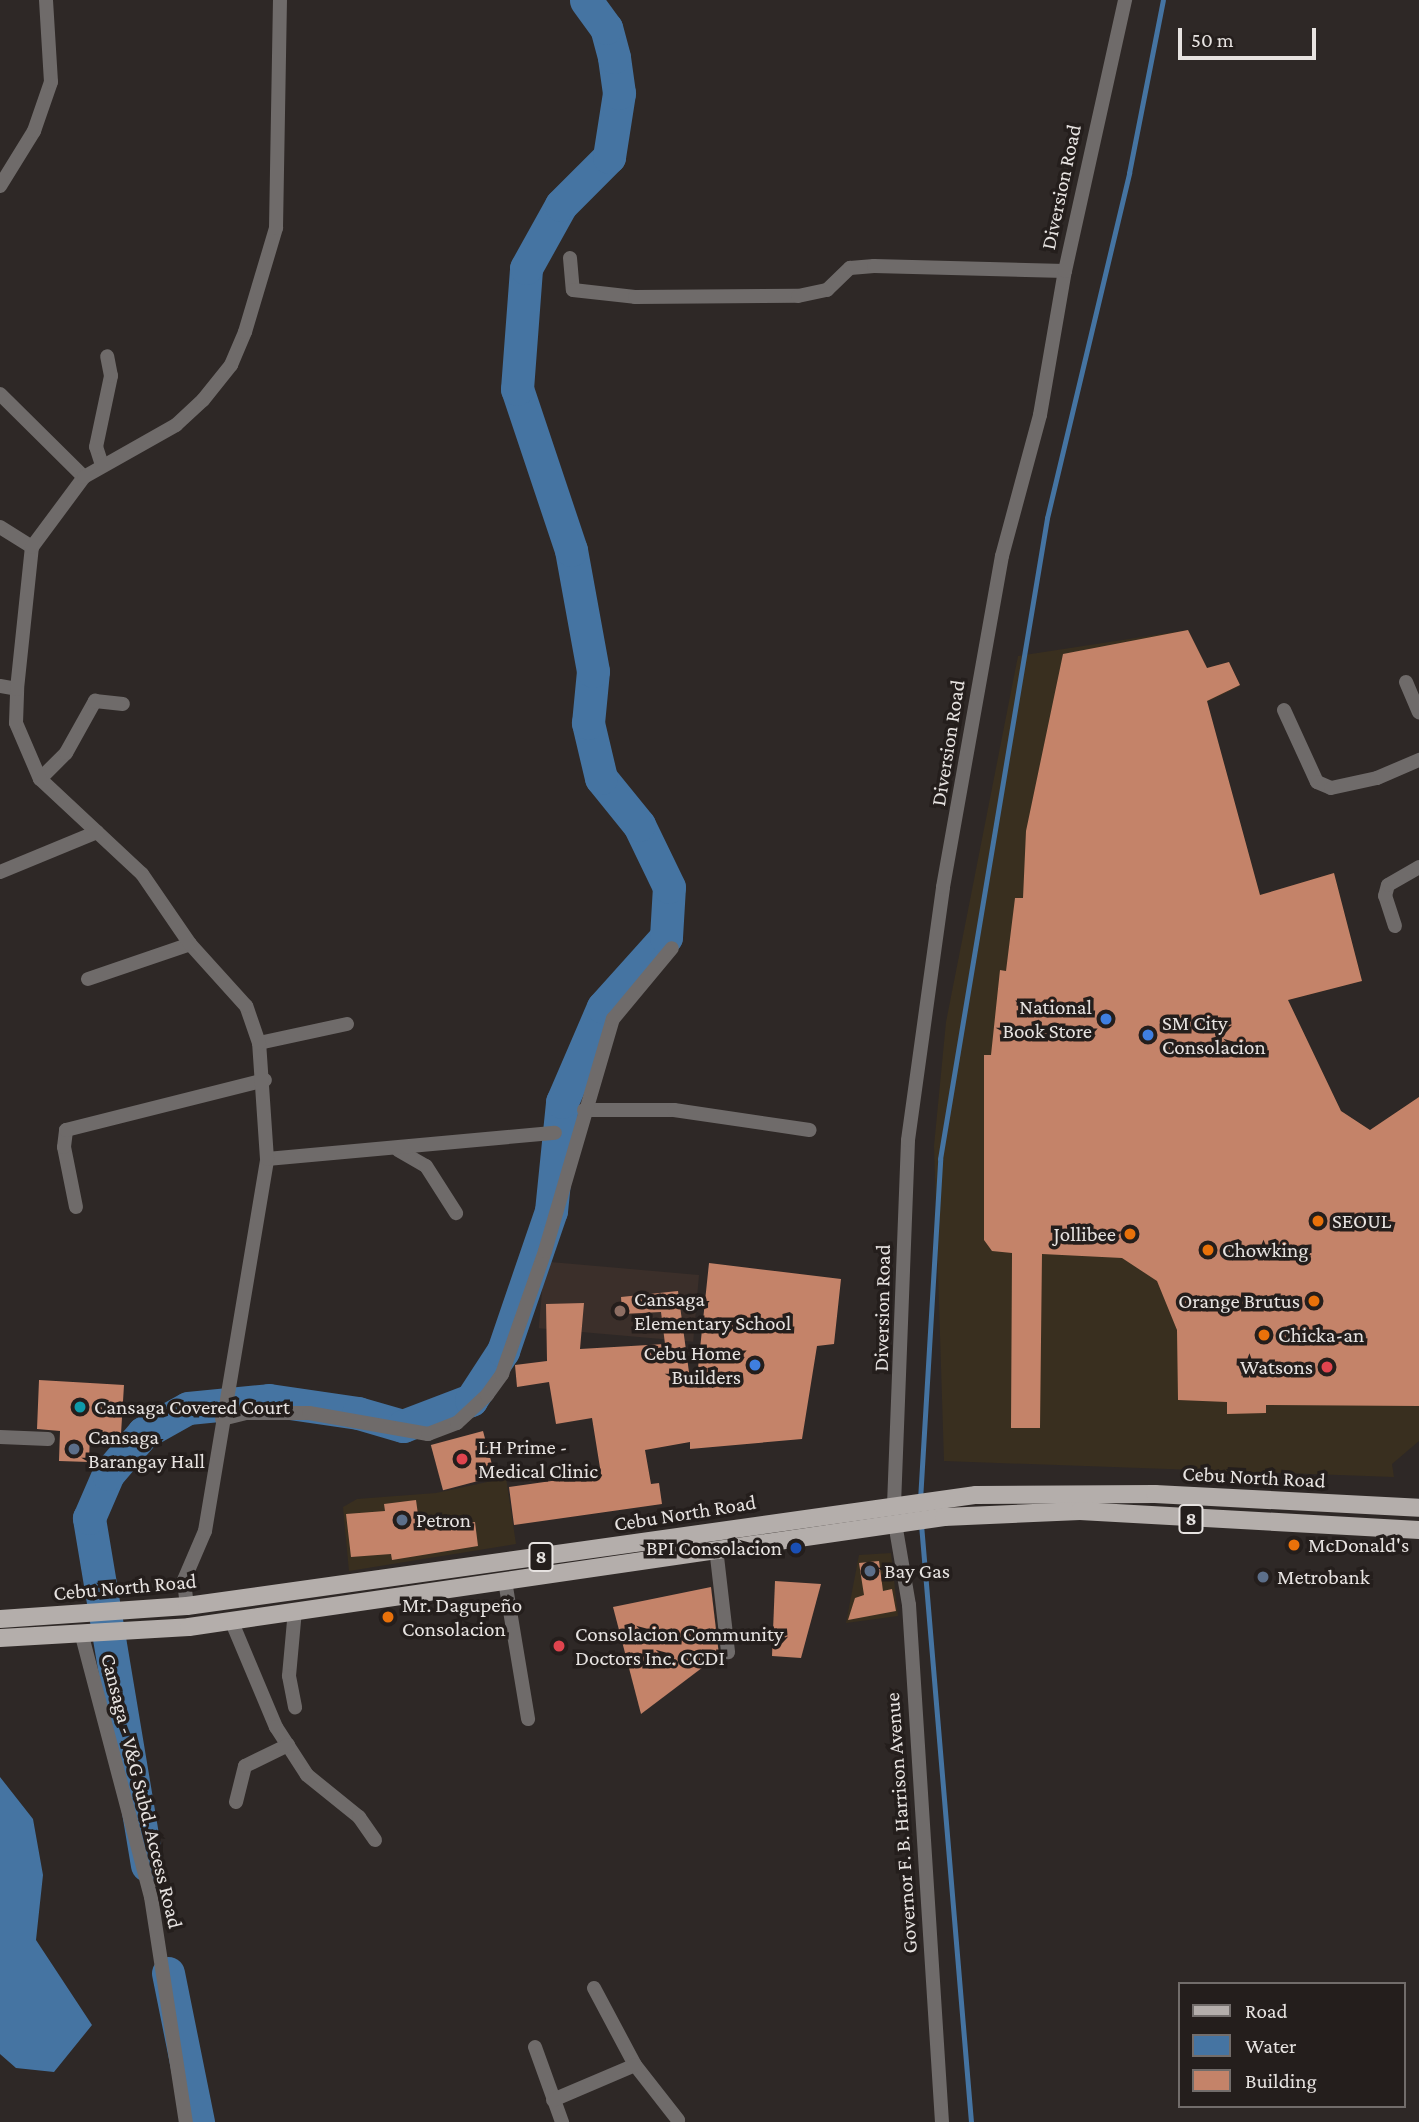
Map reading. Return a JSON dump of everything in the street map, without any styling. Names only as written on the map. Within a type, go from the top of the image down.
[{"type":"main road","name":"Cebu North Road","points":[[0,1638],[125,1633],[505,1581],[716,1548],[901,1513],[943,1498],[1155,1494],[1419,1508]]},
{"type":"main road","points":[[1378,1529],[1379,1506]]},
{"type":"main road","name":"Cebu North Road","points":[[0,1619],[187,1606],[901,1513],[944,1517],[1080,1511],[1419,1530]]},
{"type":"street","points":[[0,187],[34,131],[51,82],[46,0]]},
{"type":"street","points":[[187,1606],[184,1580],[205,1531],[267,1159],[265,1080],[259,1043],[246,1006],[190,944],[142,874],[40,779],[16,723],[17,689],[32,547],[84,477],[176,425],[203,400],[231,365],[245,332],[276,228],[280,0]]},
{"type":"street","name":"Diversion Road","points":[[901,1513],[908,1140],[943,887],[1002,556],[1040,415],[1065,271],[1125,0]]},
{"type":"street","points":[[570,258],[573,290],[635,297],[798,296],[827,290],[850,268],[874,266],[1065,271]]},
{"type":"street","points":[[103,465],[96,447],[111,376],[107,356]]},
{"type":"street","points":[[0,394],[84,477]]},
{"type":"street","points":[[0,527],[32,547]]},
{"type":"street","points":[[1406,682],[1419,712]]},
{"type":"street","points":[[0,686],[17,689]]},
{"type":"street","points":[[40,779],[66,753],[95,701],[123,704]]},
{"type":"street","points":[[1284,710],[1317,782],[1331,788],[1377,778],[1419,760]]},
{"type":"street","points":[[0,872],[97,832]]},
{"type":"street","points":[[1395,926],[1385,896],[1388,885],[1419,867]]},
{"type":"street","points":[[88,979],[190,944]]},
{"type":"street","points":[[223,1415],[309,1413],[428,1434],[457,1423],[502,1374],[545,1251],[584,1110],[613,1019],[671,948]]},
{"type":"street","points":[[259,1043],[346,1024]]},
{"type":"street","points":[[76,1206],[64,1147],[66,1130],[265,1080]]},
{"type":"street","points":[[584,1110],[674,1110],[810,1130]]},
{"type":"street","points":[[267,1159],[397,1150],[555,1133]]},
{"type":"street","points":[[397,1150],[426,1166],[456,1213]]},
{"type":"street","points":[[0,1437],[48,1439]]},
{"type":"street","name":"Governor F. B. Harrison Avenue","points":[[901,1513],[942,2122]]},
{"type":"street","points":[[716,1548],[728,1652]]},
{"type":"street","points":[[505,1581],[528,1719]]},
{"type":"street","points":[[295,1610],[289,1676],[295,1707]]},
{"type":"street","points":[[232,1620],[288,1745],[307,1775],[359,1817],[375,1840]]},
{"type":"street","name":"Cansaga - V&G Subd. Access Road","points":[[84,1636],[151,1897],[186,2122]]},
{"type":"street","points":[[236,1802],[245,1766],[288,1745]]},
{"type":"street","points":[[594,1988],[635,2065],[678,2120]]},
{"type":"street","points":[[535,2047],[562,2122]]},
{"type":"street","points":[[553,2100],[635,2065]]},
{"type":"shaded area","name":"SM City Consolacion","points":[[1188,630],[1207,668],[1229,662],[1240,686],[1207,702],[1260,895],[1334,873],[1362,981],[1288,1000],[1341,1111],[1370,1130],[1419,1097],[1419,1441],[1392,1464],[1394,1477],[944,1461],[934,1146],[946,1022],[1018,656]]},
{"type":"shaded area","name":"Cansaga Elementary School","points":[[545,1261],[699,1275],[693,1342],[539,1328]]},
{"type":"shaded area","points":[[506,1478],[516,1544],[349,1571],[343,1507],[357,1499],[436,1493]]},
{"type":"shaded area","points":[[891,1553],[898,1616],[846,1623],[859,1555]]},
{"type":"water","points":[[0,1777],[33,1819],[43,1875],[36,1940],[92,2025],[54,2072],[16,2068],[0,2054]]},
{"type":"building","name":"SM City Consolacion","points":[[1188,630],[1207,668],[1229,662],[1240,685],[1207,701],[1260,895],[1334,873],[1362,981],[1288,1000],[1341,1111],[1370,1130],[1419,1097],[1419,1406],[1266,1405],[1266,1413],[1227,1414],[1227,1402],[1178,1400],[1177,1330],[1157,1281],[1122,1258],[1042,1254],[1040,1428],[1011,1428],[1012,1253],[992,1251],[984,1240],[984,1055],[991,1055],[1000,970],[1006,971],[1015,898],[1023,898],[1026,831],[1063,654]]},
{"type":"building","points":[[709,1263],[841,1279],[834,1344],[817,1346],[802,1439],[690,1449],[690,1442],[645,1450],[651,1484],[659,1483],[662,1504],[514,1525],[509,1487],[601,1474],[592,1418],[556,1424],[549,1382],[517,1387],[515,1365],[547,1361],[546,1304],[584,1303],[580,1349],[665,1344],[661,1312],[622,1314],[621,1297],[678,1291],[691,1387],[696,1387]]},
{"type":"building","name":"Cansaga Covered Court","points":[[39,1380],[124,1385],[121,1434],[90,1433],[89,1462],[59,1461],[60,1431],[37,1429]]},
{"type":"building","name":"LH Prime - Medical Clinic","points":[[483,1431],[495,1476],[443,1490],[431,1445]]},
{"type":"building","points":[[416,1500],[420,1529],[475,1522],[478,1546],[392,1560],[391,1554],[351,1557],[346,1514],[385,1511],[384,1504]]},
{"type":"building","points":[[879,1561],[883,1591],[892,1589],[896,1611],[848,1620],[855,1598],[864,1595],[859,1563]]},
{"type":"building","points":[[775,1581],[821,1584],[801,1658],[772,1656]]},
{"type":"building","points":[[711,1587],[719,1655],[641,1714],[613,1607]]},
{"type":"waterway","points":[[147,1865],[89,1518],[108,1474],[143,1433],[188,1408],[269,1400],[358,1413],[403,1426],[471,1400],[503,1351],[551,1211],[562,1102],[603,1007],[666,937],[669,887],[639,825],[601,778],[588,723],[593,671],[571,550],[517,389],[526,268],[561,205],[609,157],[619,93],[614,57],[606,28],[586,0]]},
{"type":"waterway","points":[[920,1500],[940,1159],[1047,518],[1129,173],[1163,0]]},
{"type":"waterway","points":[[921,1524],[971,2122]]},
{"type":"waterway","points":[[168,1973],[198,2122]]},
{"type":"place","name":"National Book Store","points":[[1106,1019]]},
{"type":"place","name":"SM City Consolacion","points":[[1148,1035]]},
{"type":"place","name":"SEOUL","points":[[1318,1221]]},
{"type":"place","name":"Jollibee","points":[[1130,1234]]},
{"type":"place","name":"Chowking","points":[[1208,1250]]},
{"type":"place","name":"Orange Brutus","points":[[1314,1301]]},
{"type":"place","name":"Cansaga Elementary School","points":[[620,1311]]},
{"type":"place","name":"Chicka-an","points":[[1264,1335]]},
{"type":"place","name":"Cebu Home Builders","points":[[755,1365]]},
{"type":"place","name":"Watsons","points":[[1327,1367]]},
{"type":"place","name":"Cansaga Covered Court","points":[[80,1407]]},
{"type":"place","name":"Cansaga Barangay Hall","points":[[74,1449]]},
{"type":"place","name":"LH Prime - Medical Clinic","points":[[462,1459]]},
{"type":"place","name":"Petron","points":[[402,1520]]},
{"type":"place","name":"McDonald's","points":[[1294,1545]]},
{"type":"place","name":"BPI Consolacion","points":[[796,1548]]},
{"type":"place","name":"Bay Gas","points":[[870,1571]]},
{"type":"place","name":"Metrobank","points":[[1263,1577]]},
{"type":"place","name":"Mr. Dagupeño Consolacion","points":[[388,1617]]},
{"type":"place","name":"Consolacion Community Doctors Inc. CCDI","points":[[559,1646]]}]
